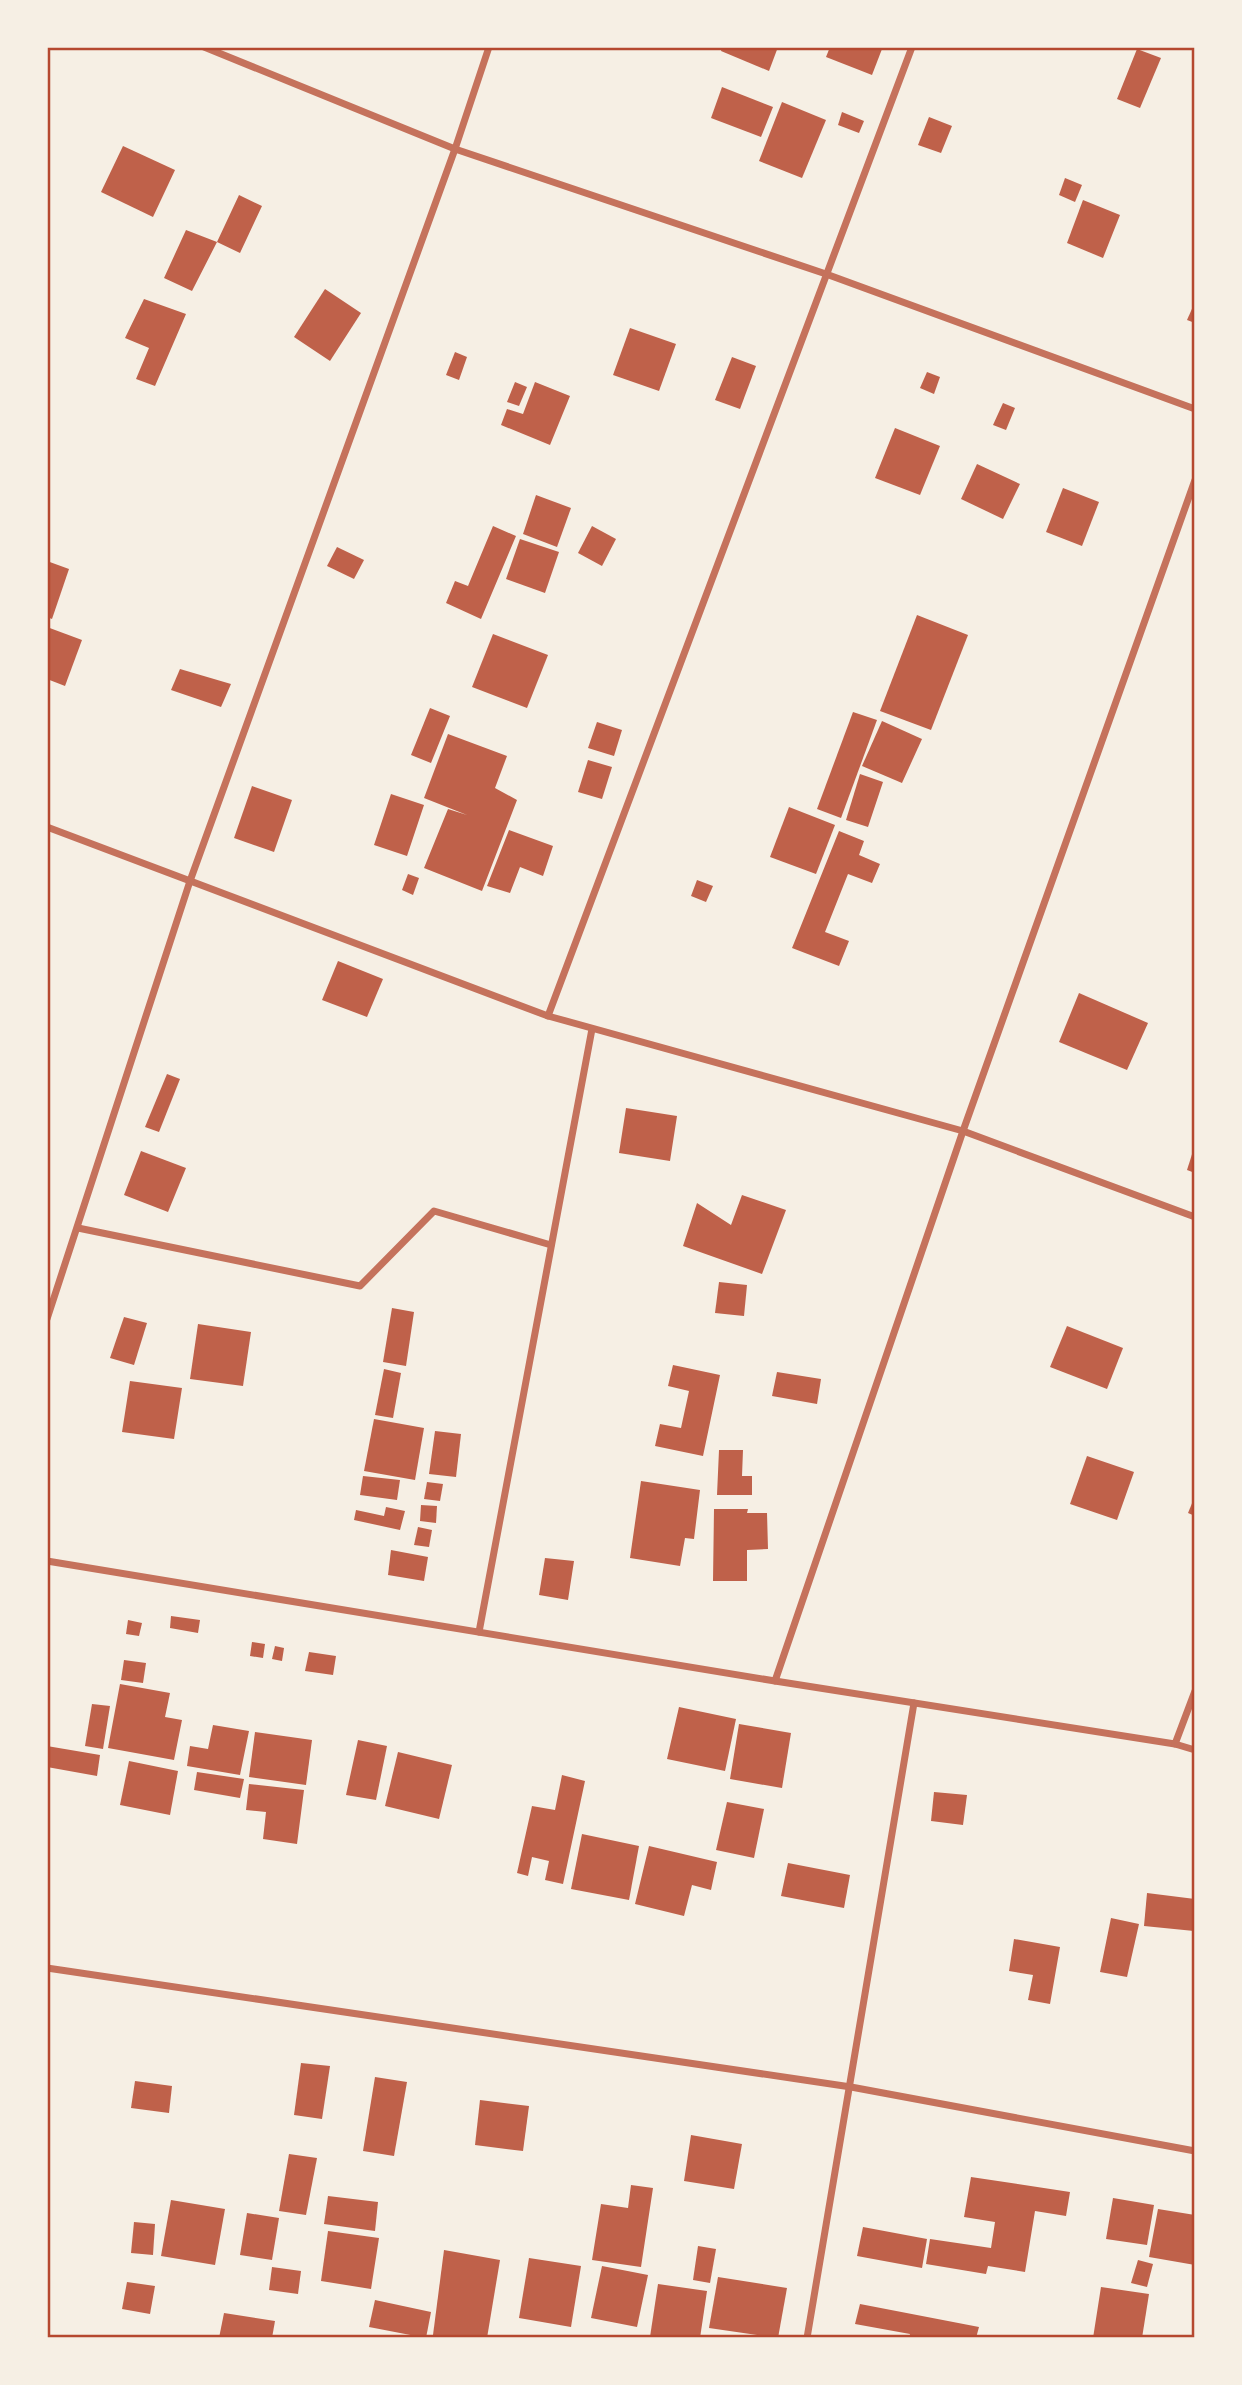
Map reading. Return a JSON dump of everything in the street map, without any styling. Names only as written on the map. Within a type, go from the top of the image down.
[{"type":"street","points":[[204,47],[455,149],[826,274],[1195,409]]},
{"type":"street","points":[[47,1319],[190,881],[455,149],[489,47]]},
{"type":"street","points":[[548,1016],[912,47]]},
{"type":"street","points":[[775,1681],[963,1131],[1195,480]]},
{"type":"street","points":[[47,827],[548,1016],[963,1131],[1195,1217]]},
{"type":"street","points":[[479,1632],[592,1029]]},
{"type":"street","points":[[78,1228],[360,1286],[434,1211],[551,1245]]},
{"type":"street","points":[[47,1561],[1175,1744],[1195,1750]]},
{"type":"street","points":[[1175,1744],[1195,1691]]},
{"type":"street","points":[[807,2338],[914,1703]]},
{"type":"street","points":[[47,1968],[850,2087],[1195,2151]]},
{"type":"building","points":[[722,47],[778,47],[769,71],[721,51]]},
{"type":"building","points":[[830,47],[882,49],[872,75],[826,57]]},
{"type":"building","points":[[1137,49],[1161,58],[1140,108],[1117,99]]},
{"type":"building","points":[[722,87],[773,107],[761,137],[711,118]]},
{"type":"building","points":[[782,102],[826,120],[802,178],[759,161]]},
{"type":"building","points":[[842,112],[864,121],[859,133],[838,125]]},
{"type":"building","points":[[929,117],[952,126],[941,153],[918,145]]},
{"type":"building","points":[[123,146],[175,170],[153,217],[101,192]]},
{"type":"building","points":[[1065,178],[1082,185],[1075,202],[1059,195]]},
{"type":"building","points":[[239,195],[262,206],[240,253],[217,242]]},
{"type":"building","points":[[1083,200],[1120,215],[1103,258],[1067,243]]},
{"type":"building","points":[[186,230],[217,242],[192,291],[164,278]]},
{"type":"building","points":[[325,289],[361,313],[330,361],[294,337]]},
{"type":"building","points":[[144,299],[186,314],[155,386],[136,379],[149,348],[125,338]]},
{"type":"building","points":[[1195,302],[1195,323],[1187,320]]},
{"type":"building","points":[[630,328],[676,344],[659,391],[613,375]]},
{"type":"building","points":[[455,352],[467,357],[459,380],[446,375]]},
{"type":"building","points":[[732,357],[756,366],[740,409],[715,400]]},
{"type":"building","points":[[927,372],[940,377],[934,394],[920,388]]},
{"type":"building","points":[[515,382],[527,387],[519,406],[507,402]]},
{"type":"building","points":[[535,382],[570,396],[550,445],[501,425],[507,409],[523,414]]},
{"type":"building","points":[[1003,403],[1015,408],[1006,430],[993,425]]},
{"type":"building","points":[[895,428],[940,446],[920,495],[875,478]]},
{"type":"building","points":[[977,464],[1020,484],[1003,519],[961,499]]},
{"type":"building","points":[[1063,488],[1099,502],[1082,546],[1046,532]]},
{"type":"building","points":[[536,495],[571,508],[557,547],[523,534]]},
{"type":"building","points":[[493,526],[516,536],[481,619],[446,603],[455,581],[468,586]]},
{"type":"building","points":[[592,526],[616,539],[602,566],[578,553]]},
{"type":"building","points":[[520,539],[559,552],[545,593],[506,579]]},
{"type":"building","points":[[337,547],[364,560],[354,579],[327,566]]},
{"type":"building","points":[[47,561],[69,569],[52,619],[47,617]]},
{"type":"building","points":[[917,615],[968,635],[931,730],[880,711]]},
{"type":"building","points":[[47,627],[82,640],[65,686],[47,679]]},
{"type":"building","points":[[493,634],[548,655],[527,708],[472,687]]},
{"type":"building","points":[[180,669],[231,684],[221,707],[171,690]]},
{"type":"building","points":[[430,708],[450,716],[431,763],[411,755]]},
{"type":"building","points":[[853,712],[877,720],[841,818],[817,809]]},
{"type":"building","points":[[882,721],[922,739],[902,783],[862,766]]},
{"type":"building","points":[[597,722],[622,730],[614,756],[588,748]]},
{"type":"building","points":[[448,734],[507,756],[495,788],[517,800],[482,891],[424,868],[448,809],[467,815],[424,798]]},
{"type":"building","points":[[588,760],[612,767],[602,799],[578,792]]},
{"type":"building","points":[[860,774],[883,782],[868,827],[846,820]]},
{"type":"building","points":[[252,786],[292,800],[274,852],[234,838]]},
{"type":"building","points":[[391,794],[424,805],[407,856],[374,845]]},
{"type":"building","points":[[789,807],[835,825],[816,874],[770,857]]},
{"type":"building","points":[[509,830],[553,846],[543,876],[520,867],[510,893],[487,886]]},
{"type":"building","points":[[839,831],[864,841],[859,855],[880,864],[872,883],[848,874],[825,932],[849,941],[839,966],[792,948]]},
{"type":"building","points":[[408,874],[419,878],[413,895],[402,890]]},
{"type":"building","points":[[697,880],[713,886],[706,902],[691,896]]},
{"type":"building","points":[[338,961],[383,979],[367,1017],[322,1000]]},
{"type":"building","points":[[1079,993],[1148,1023],[1127,1070],[1059,1042]]},
{"type":"building","points":[[167,1074],[180,1079],[159,1132],[145,1127]]},
{"type":"building","points":[[626,1108],[677,1116],[670,1161],[619,1153]]},
{"type":"building","points":[[1195,1148],[1195,1173],[1187,1170]]},
{"type":"building","points":[[141,1151],[186,1168],[168,1212],[124,1195]]},
{"type":"building","points":[[742,1195],[786,1210],[762,1274],[683,1246],[697,1203],[731,1225]]},
{"type":"building","points":[[719,1282],[747,1285],[744,1316],[715,1313]]},
{"type":"building","points":[[392,1308],[414,1312],[406,1366],[383,1362]]},
{"type":"building","points":[[124,1317],[147,1323],[134,1365],[110,1358]]},
{"type":"building","points":[[198,1324],[251,1332],[243,1386],[190,1379]]},
{"type":"building","points":[[1067,1326],[1123,1348],[1107,1389],[1050,1367]]},
{"type":"building","points":[[673,1365],[720,1375],[703,1456],[655,1446],[660,1424],[681,1428],[689,1391],[668,1386]]},
{"type":"building","points":[[384,1369],[401,1373],[393,1418],[375,1415]]},
{"type":"building","points":[[777,1372],[821,1379],[817,1404],[772,1396]]},
{"type":"building","points":[[130,1381],[182,1388],[174,1439],[122,1432]]},
{"type":"building","points":[[374,1419],[424,1428],[415,1480],[364,1471]]},
{"type":"building","points":[[435,1431],[461,1434],[456,1477],[429,1474]]},
{"type":"building","points":[[719,1450],[743,1450],[742,1476],[752,1476],[752,1495],[717,1495]]},
{"type":"building","points":[[1087,1456],[1134,1472],[1117,1520],[1070,1504]]},
{"type":"building","points":[[363,1476],[400,1480],[397,1500],[360,1495]]},
{"type":"building","points":[[641,1481],[700,1490],[694,1539],[685,1538],[680,1566],[630,1558]]},
{"type":"building","points":[[427,1482],[443,1484],[440,1501],[424,1499]]},
{"type":"building","points":[[1195,1496],[1195,1516],[1188,1513]]},
{"type":"building","points":[[421,1505],[437,1506],[436,1523],[420,1521]]},
{"type":"building","points":[[386,1507],[405,1511],[400,1530],[354,1520],[356,1510],[384,1516]]},
{"type":"building","points":[[714,1509],[748,1509],[747,1513],[767,1513],[768,1549],[747,1550],[747,1581],[713,1581]]},
{"type":"building","points":[[418,1527],[432,1530],[429,1547],[414,1545]]},
{"type":"building","points":[[391,1550],[428,1557],[424,1581],[388,1575]]},
{"type":"building","points":[[545,1558],[574,1561],[568,1600],[539,1595]]},
{"type":"building","points":[[171,1616],[200,1620],[198,1633],[170,1628]]},
{"type":"building","points":[[128,1620],[142,1623],[139,1636],[126,1634]]},
{"type":"building","points":[[252,1642],[265,1644],[263,1658],[250,1656]]},
{"type":"building","points":[[275,1646],[284,1648],[282,1661],[272,1659]]},
{"type":"building","points":[[309,1652],[336,1656],[333,1675],[305,1671]]},
{"type":"building","points":[[124,1660],[146,1663],[143,1683],[121,1680]]},
{"type":"building","points":[[120,1684],[170,1693],[165,1717],[182,1720],[174,1760],[108,1748]]},
{"type":"building","points":[[92,1704],[110,1706],[103,1749],[85,1746]]},
{"type":"building","points":[[679,1707],[736,1719],[725,1771],[667,1759]]},
{"type":"building","points":[[739,1724],[791,1733],[782,1788],[730,1779]]},
{"type":"building","points":[[213,1725],[249,1731],[240,1775],[187,1766],[190,1746],[208,1749]]},
{"type":"building","points":[[255,1732],[312,1740],[306,1785],[249,1777]]},
{"type":"building","points":[[358,1740],[387,1746],[376,1800],[346,1795]]},
{"type":"building","points":[[47,1746],[100,1755],[97,1776],[47,1767]]},
{"type":"building","points":[[398,1752],[452,1765],[439,1819],[385,1806]]},
{"type":"building","points":[[129,1761],[178,1771],[170,1815],[120,1805]]},
{"type":"building","points":[[197,1772],[244,1779],[240,1798],[194,1790]]},
{"type":"building","points":[[562,1775],[585,1781],[563,1884],[545,1880],[549,1861],[532,1857],[528,1876],[517,1873],[532,1806],[555,1810]]},
{"type":"building","points":[[249,1784],[304,1790],[297,1844],[263,1839],[266,1812],[246,1810]]},
{"type":"building","points":[[934,1792],[967,1795],[963,1825],[931,1821]]},
{"type":"building","points":[[727,1802],[764,1809],[754,1858],[716,1850]]},
{"type":"building","points":[[582,1834],[639,1846],[629,1900],[571,1889]]},
{"type":"building","points":[[649,1846],[717,1862],[711,1890],[692,1885],[684,1916],[635,1904]]},
{"type":"building","points":[[788,1863],[850,1875],[844,1908],[781,1896]]},
{"type":"building","points":[[1147,1893],[1195,1899],[1194,1931],[1144,1926]]},
{"type":"building","points":[[1111,1918],[1139,1924],[1127,1977],[1100,1972]]},
{"type":"building","points":[[1014,1939],[1060,1947],[1050,2004],[1028,2000],[1033,1975],[1009,1971]]},
{"type":"building","points":[[301,2063],[330,2066],[322,2119],[294,2115]]},
{"type":"building","points":[[375,2077],[407,2082],[394,2156],[363,2151]]},
{"type":"building","points":[[135,2081],[172,2086],[169,2113],[131,2108]]},
{"type":"building","points":[[480,2100],[529,2106],[523,2151],[475,2145]]},
{"type":"building","points":[[691,2135],[742,2144],[734,2189],[684,2181]]},
{"type":"building","points":[[289,2154],[317,2158],[306,2215],[279,2211]]},
{"type":"building","points":[[971,2177],[1070,2192],[1066,2216],[1035,2211],[1025,2272],[988,2266],[986,2274],[926,2264],[930,2239],[991,2248],[995,2222],[964,2217]]},
{"type":"building","points":[[631,2185],[653,2188],[641,2267],[592,2260],[601,2204],[628,2208]]},
{"type":"building","points":[[328,2196],[378,2202],[375,2231],[324,2224]]},
{"type":"building","points":[[1113,2198],[1154,2205],[1147,2245],[1106,2239]]},
{"type":"building","points":[[171,2200],[225,2209],[215,2265],[161,2256]]},
{"type":"building","points":[[1158,2209],[1195,2215],[1195,2265],[1149,2257]]},
{"type":"building","points":[[247,2213],[279,2218],[272,2260],[240,2255]]},
{"type":"building","points":[[134,2222],[155,2224],[153,2255],[131,2253]]},
{"type":"building","points":[[863,2227],[927,2239],[922,2268],[857,2256]]},
{"type":"building","points":[[328,2231],[379,2238],[371,2289],[321,2281]]},
{"type":"building","points":[[698,2246],[716,2249],[710,2283],[693,2280]]},
{"type":"building","points":[[444,2250],[500,2260],[487,2338],[441,2338],[433,2335]]},
{"type":"building","points":[[529,2258],[581,2266],[571,2327],[519,2318]]},
{"type":"building","points":[[1138,2260],[1153,2264],[1147,2287],[1131,2283]]},
{"type":"building","points":[[602,2266],[648,2275],[637,2327],[591,2318]]},
{"type":"building","points":[[272,2267],[301,2271],[298,2294],[269,2290]]},
{"type":"building","points":[[718,2277],[787,2288],[778,2338],[709,2328]]},
{"type":"building","points":[[127,2282],[155,2286],[150,2314],[122,2309]]},
{"type":"building","points":[[658,2284],[707,2291],[700,2338],[650,2337]]},
{"type":"building","points":[[1101,2287],[1149,2294],[1142,2338],[1093,2338]]},
{"type":"building","points":[[375,2300],[431,2312],[426,2338],[369,2327]]},
{"type":"building","points":[[860,2304],[979,2327],[976,2338],[909,2338],[910,2334],[855,2324]]},
{"type":"building","points":[[224,2313],[275,2321],[272,2338],[219,2338]]}]
